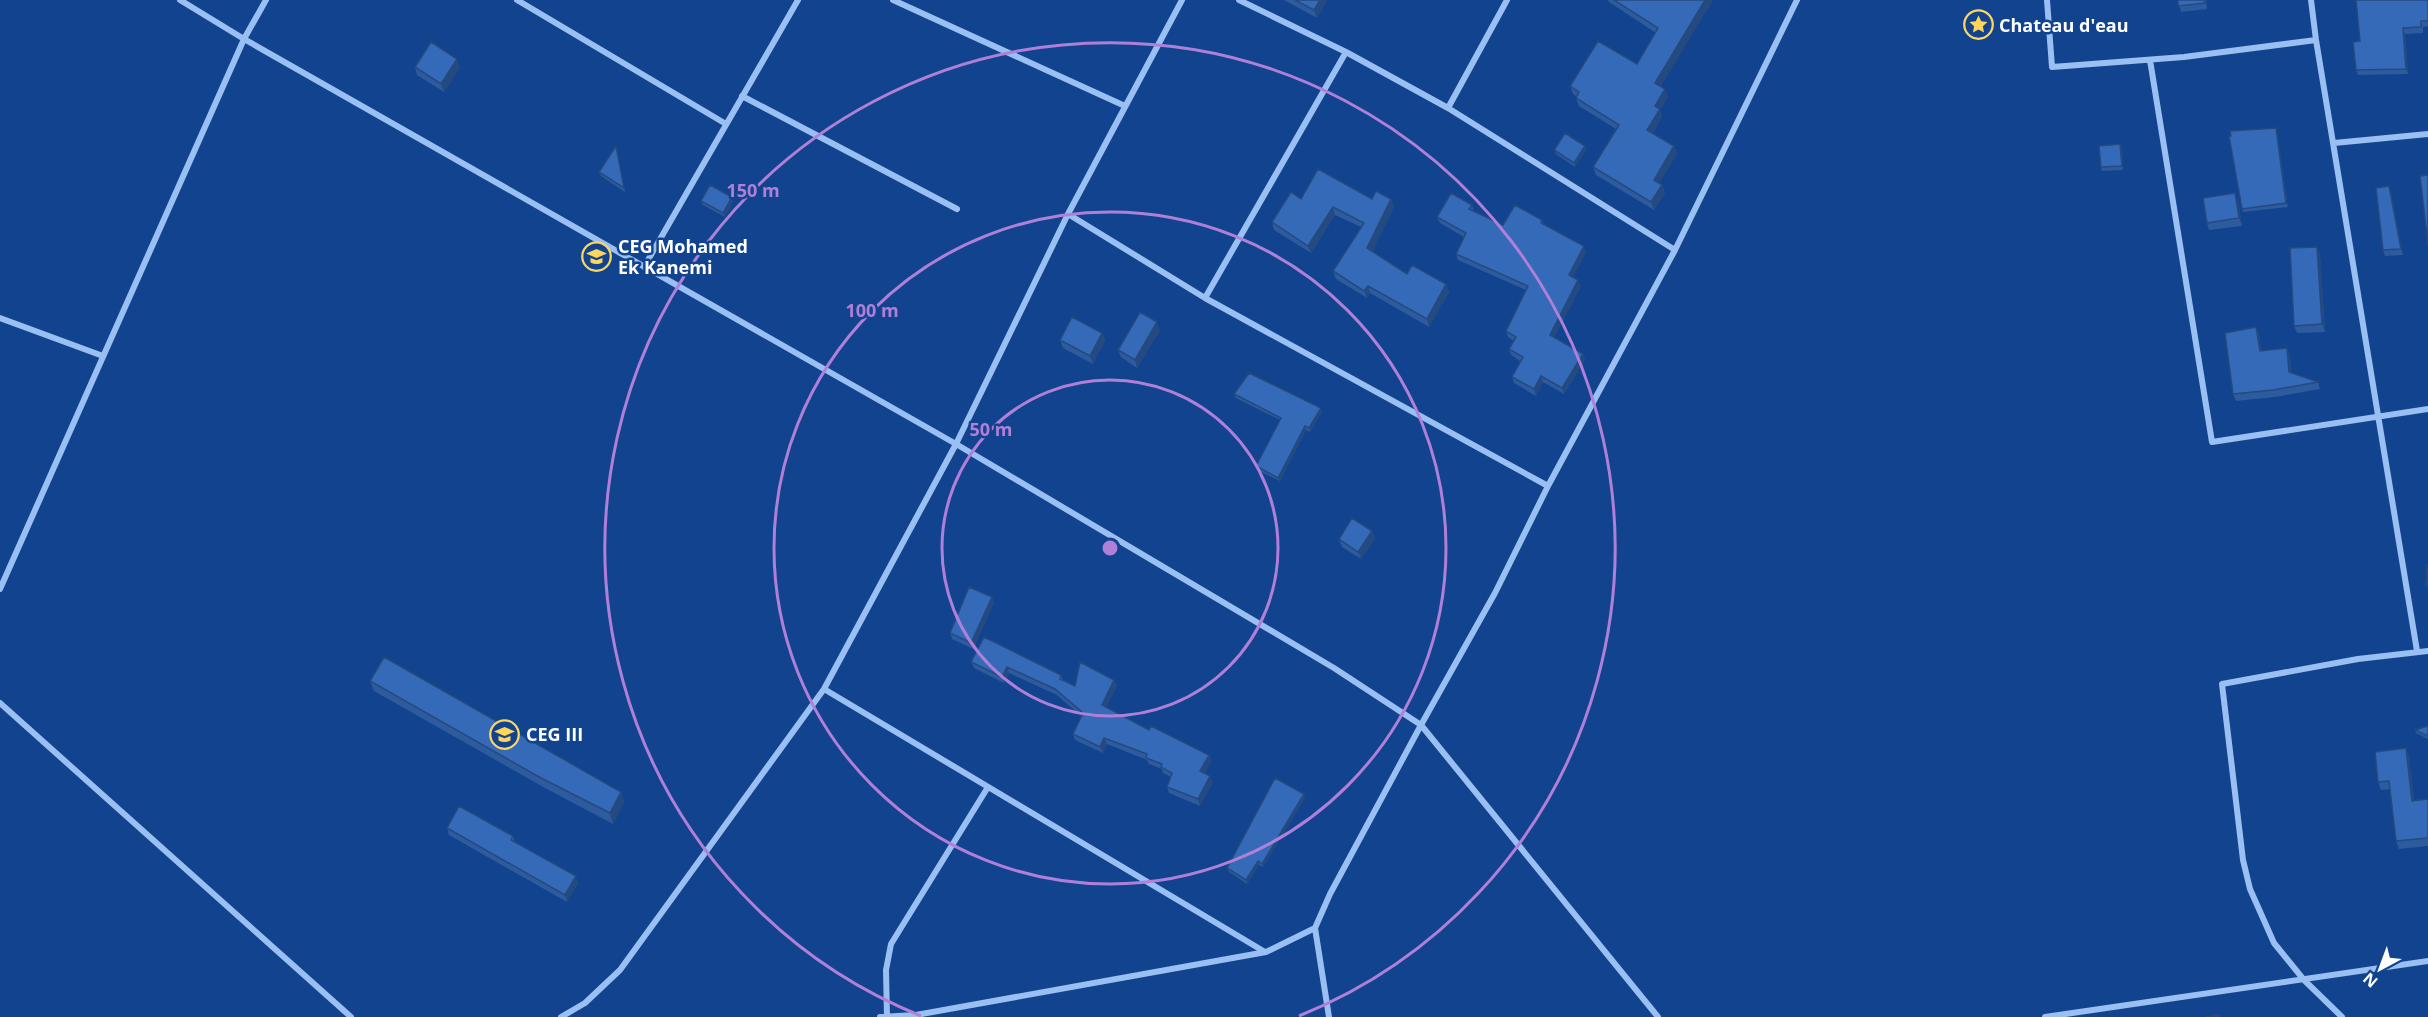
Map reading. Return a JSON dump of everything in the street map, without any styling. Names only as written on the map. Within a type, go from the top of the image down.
[{"type":"street","points":[[180,0],[244,39],[956,444],[1334,668],[1421,725],[1658,1017]]},
{"type":"street","points":[[0,589],[244,39],[266,0]]},
{"type":"street","points":[[517,0],[726,124]]},
{"type":"street","points":[[644,267],[798,0]]},
{"type":"street","points":[[893,0],[1125,106]]},
{"type":"street","points":[[561,1017],[585,1003],[620,970],[824,689],[956,444],[1068,214],[1182,0]]},
{"type":"street","points":[[1239,0],[1346,52],[1448,108],[1675,250]]},
{"type":"street","points":[[1448,108],[1507,0]]},
{"type":"street","points":[[1329,1017],[1315,928],[1335,884],[1495,593],[1548,486],[1675,250],[1797,0]]},
{"type":"street","points":[[2047,0],[2052,67],[2150,60],[2316,40]]},
{"type":"street","points":[[2311,0],[2417,651]]},
{"type":"street","points":[[1205,298],[1346,52]]},
{"type":"street","points":[[2150,60],[2212,442],[2428,409]]},
{"type":"street","points":[[742,96],[957,209]]},
{"type":"street","points":[[2334,143],[2428,134]]},
{"type":"street","points":[[1068,214],[1205,298],[1548,486]]},
{"type":"street","points":[[0,318],[103,356]]},
{"type":"street","points":[[2342,1017],[2304,980],[2274,943],[2250,889],[2243,860],[2222,684],[2358,659],[2428,651]]},
{"type":"street","points":[[824,689],[1266,952]]},
{"type":"street","points":[[0,703],[351,1017]]},
{"type":"street","points":[[887,1017],[886,970],[891,944],[988,787]]},
{"type":"street","points":[[880,1017],[916,1015],[1266,952],[1315,928]]},
{"type":"street","points":[[2044,1017],[2428,961]]},
{"type":"building","points":[[1295,0],[1320,0],[1314,10]]},
{"type":"building","points":[[1614,0],[1705,0],[1655,83],[1665,89],[1655,106],[1660,109],[1647,130],[1674,146],[1654,180],[1662,185],[1651,202],[1593,167],[1619,125],[1576,98],[1579,92],[1570,86],[1598,41],[1637,64],[1658,28]]},
{"type":"building","points":[[2178,0],[2204,0],[2205,3],[2178,6]]},
{"type":"building","points":[[2356,0],[2428,0],[2428,21],[2421,21],[2421,27],[2403,28],[2406,69],[2356,70],[2353,42],[2360,41]]},
{"type":"building","points":[[431,42],[457,59],[441,84],[415,67]]},
{"type":"building","points":[[2276,128],[2286,203],[2242,209],[2230,131]]},
{"type":"building","points":[[1565,133],[1585,146],[1574,163],[1554,150]]},
{"type":"building","points":[[2120,144],[2122,166],[2101,167],[2099,146]]},
{"type":"building","points":[[616,146],[624,188],[599,172]]},
{"type":"building","points":[[1318,169],[1372,199],[1376,191],[1391,199],[1367,248],[1407,274],[1412,265],[1446,284],[1427,319],[1368,286],[1364,291],[1333,271],[1364,223],[1333,207],[1308,246],[1272,222],[1291,192],[1301,199]]},
{"type":"building","points":[[2428,175],[2428,245],[2420,176]]},
{"type":"building","points":[[710,185],[732,197],[723,213],[701,201]]},
{"type":"building","points":[[2389,186],[2401,249],[2383,250],[2376,188]]},
{"type":"building","points":[[1451,193],[1472,205],[1469,209],[1503,225],[1515,205],[1542,220],[1541,223],[1584,246],[1569,275],[1578,280],[1550,335],[1583,354],[1562,388],[1541,376],[1534,389],[1512,377],[1523,357],[1509,349],[1516,337],[1506,331],[1528,286],[1456,254],[1466,233],[1437,217]]},
{"type":"building","points":[[2235,193],[2239,218],[2207,223],[2203,198]]},
{"type":"building","points":[[2317,247],[2322,324],[2294,326],[2290,248]]},
{"type":"building","points":[[1140,312],[1157,322],[1135,360],[1118,350]]},
{"type":"building","points":[[1072,317],[1102,333],[1090,356],[1060,340]]},
{"type":"building","points":[[2256,327],[2260,351],[2287,348],[2289,372],[2318,382],[2233,394],[2225,333]]},
{"type":"building","points":[[1249,373],[1321,408],[1309,428],[1305,426],[1278,478],[1256,466],[1281,418],[1234,394]]},
{"type":"building","points":[[1352,518],[1372,531],[1358,552],[1339,539]]},
{"type":"building","points":[[969,587],[992,597],[971,643],[950,633]]},
{"type":"building","points":[[984,637],[1061,675],[1060,679],[1075,686],[1080,662],[1114,680],[1102,705],[1149,730],[1151,726],[1209,755],[1200,771],[1210,776],[1198,799],[1167,787],[1172,773],[1161,767],[1162,764],[1146,758],[1147,754],[1104,738],[1100,747],[1073,734],[1083,713],[1055,689],[1007,667],[1002,677],[971,662]]},
{"type":"building","points":[[384,657],[621,792],[610,813],[541,778],[370,681]]},
{"type":"building","points":[[2428,726],[2428,736],[2415,730]]},
{"type":"building","points":[[2406,748],[2412,801],[2428,799],[2428,838],[2396,841],[2389,781],[2378,782],[2375,752]]},
{"type":"building","points":[[1275,778],[1304,794],[1262,864],[1258,861],[1246,880],[1227,868]]},
{"type":"building","points":[[459,806],[513,836],[511,840],[576,876],[565,895],[447,828]]},
{"type":"place","name":"Chateau d'eau","points":[[1978,25]]},
{"type":"place","name":"CEG Mohamed Ek Kanemi","points":[[597,256]]},
{"type":"place","name":"CEG III","points":[[505,734]]}]
